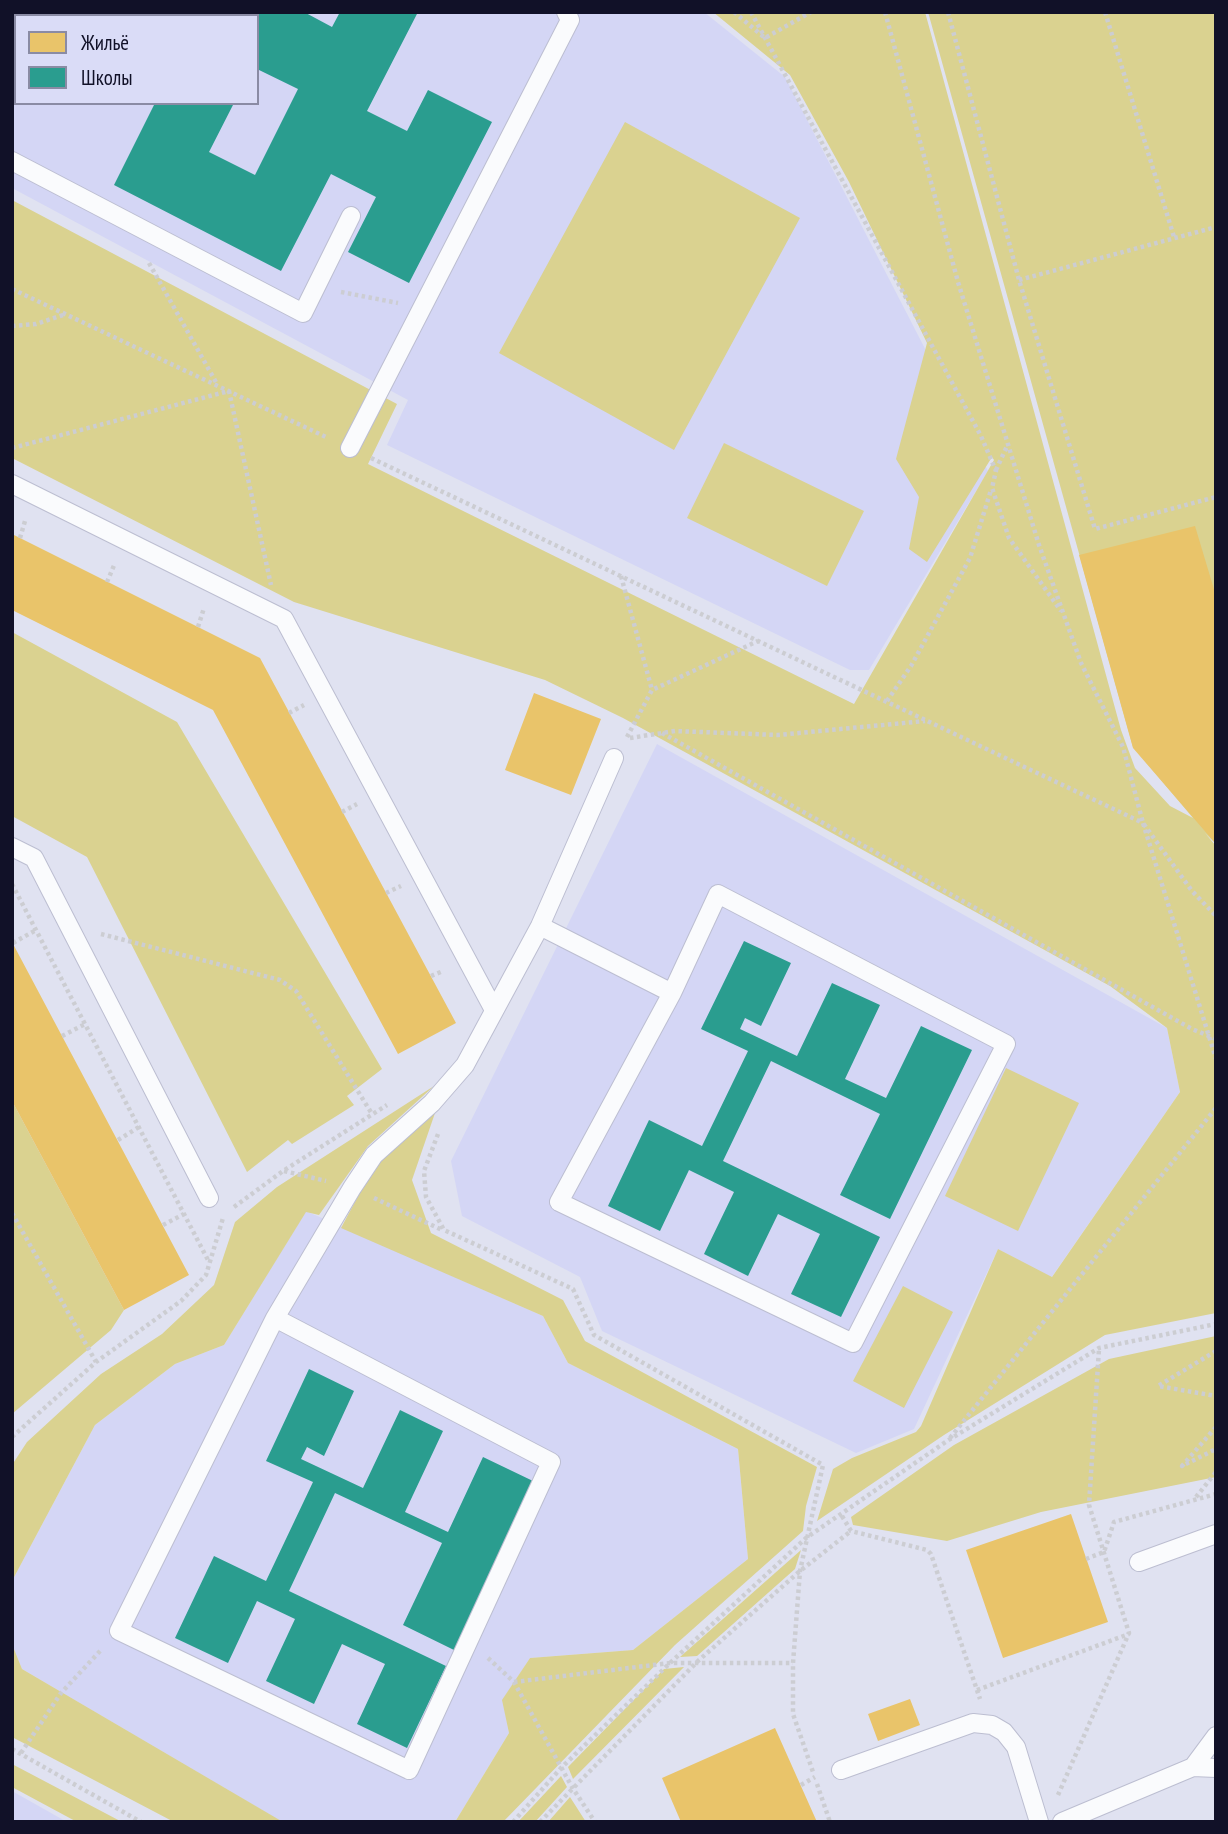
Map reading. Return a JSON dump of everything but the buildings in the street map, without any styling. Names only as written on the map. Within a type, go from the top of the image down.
[{"type":"lane","points":[[350,448],[570,20],[566,12]]},
{"type":"lane","points":[[12,161],[303,313],[351,216]]},
{"type":"lane","points":[[12,484],[284,618],[494,1010]]},
{"type":"lane","points":[[275,1318],[551,1462],[409,1770],[118,1632],[275,1318],[352,1188],[374,1155],[432,1104],[465,1065],[540,926],[614,758]]},
{"type":"lane","points":[[12,847],[34,858],[209,1198]]},
{"type":"lane","points":[[718,894],[1006,1044],[853,1343],[559,1202],[672,993],[718,894]]},
{"type":"lane","points":[[540,926],[672,993]]},
{"type":"lane","points":[[1139,1562],[1216,1534]]},
{"type":"lane","points":[[841,1770],[973,1723],[992,1725],[1004,1732],[1016,1747],[1039,1822]]},
{"type":"lane","points":[[1193,1767],[1216,1736]]},
{"type":"lane","points":[[1062,1822],[1193,1767],[1216,1768]]},
{"type":"path","points":[[734,12],[765,38]]},
{"type":"path","points":[[751,12],[981,436],[996,471]]},
{"type":"path","points":[[765,38],[811,12]]},
{"type":"path","points":[[885,12],[958,282],[1008,444],[1081,663],[1123,747],[1143,823],[1216,1059]]},
{"type":"path","points":[[948,12],[1020,280],[1095,529],[1216,497]]},
{"type":"path","points":[[1105,12],[1174,237]]},
{"type":"path","points":[[123,220],[218,385]]},
{"type":"path","points":[[1020,280],[1216,227]]},
{"type":"path","points":[[318,282],[347,295],[422,307]]},
{"type":"path","points":[[12,289],[1143,823],[1192,891],[1216,916]]},
{"type":"path","points":[[12,326],[36,324],[66,314]]},
{"type":"path","points":[[12,448],[229,391]]},
{"type":"path","points":[[229,391],[277,615]]},
{"type":"path","points":[[887,701],[911,666],[970,558],[996,471],[1008,444]]},
{"type":"path","points":[[992,488],[1009,538],[1065,618]]},
{"type":"path","points":[[19,518],[36,526]]},
{"type":"path","points":[[20,538],[25,521]]},
{"type":"path","points":[[104,557],[127,568]]},
{"type":"path","points":[[107,582],[115,562]]},
{"type":"path","points":[[621,576],[652,690]]},
{"type":"path","points":[[194,599],[217,610]]},
{"type":"path","points":[[198,627],[206,605]]},
{"type":"path","points":[[758,640],[652,690],[626,739],[662,733],[778,735],[926,720]]},
{"type":"path","points":[[662,733],[1192,1029],[1208,1033],[1216,1039]]},
{"type":"path","points":[[12,884],[210,1264]]},
{"type":"path","points":[[70,927],[279,981],[296,991],[372,1114]]},
{"type":"path","points":[[13,943],[36,930]]},
{"type":"path","points":[[431,976],[450,967]]},
{"type":"path","points":[[62,1036],[85,1024]]},
{"type":"path","points":[[12,1437],[96,1362],[181,1301],[206,1275],[225,1214],[283,1171],[395,1100]]},
{"type":"path","points":[[947,1441],[1216,1108]]},
{"type":"path","points":[[442,1124],[424,1171],[426,1197],[444,1230]]},
{"type":"path","points":[[118,1140],[139,1127]]},
{"type":"path","points":[[283,1171],[320,1179]]},
{"type":"path","points":[[352,1188],[573,1289],[594,1335],[823,1465],[800,1571],[793,1664],[793,1714],[830,1822]]},
{"type":"path","points":[[12,1213],[96,1362]]},
{"type":"path","points":[[163,1226],[184,1214]]},
{"type":"path","points":[[513,1822],[562,1768],[670,1663],[806,1538],[842,1516],[947,1441],[1099,1349],[1216,1324]]},
{"type":"path","points":[[1057,1799],[1093,1723],[1129,1633],[1089,1505],[1099,1349]]},
{"type":"path","points":[[1216,1351],[1157,1386],[1216,1396]]},
{"type":"path","points":[[1216,1427],[1182,1466],[1216,1450]]},
{"type":"path","points":[[1196,1498],[1216,1472]]},
{"type":"path","points":[[1104,1552],[1114,1522],[1216,1494]]},
{"type":"path","points":[[842,1516],[851,1531],[927,1550],[931,1555],[977,1690],[992,1725]]},
{"type":"path","points":[[540,1822],[698,1661],[800,1571],[851,1531]]},
{"type":"path","points":[[1086,1559],[1104,1552]]},
{"type":"path","points":[[21,1753],[61,1693],[118,1632]]},
{"type":"path","points":[[977,1690],[1129,1633]]},
{"type":"path","points":[[469,1640],[514,1682],[572,1787],[595,1822]]},
{"type":"path","points":[[514,1682],[698,1661],[793,1664]]},
{"type":"path","points":[[12,1749],[141,1822]]},
{"type":"path","points":[[801,1785],[815,1777]]},
{"type":"shaded area","points":[[12,12],[704,12],[785,77],[988,471],[869,670],[850,670],[387,445],[408,400],[12,188]]},
{"type":"shaded area","points":[[713,12],[925,12],[1121,730],[1135,768],[1170,806],[1193,818],[1133,747],[928,12],[1216,12],[1216,844],[1205,833],[1216,846],[1216,1313],[1105,1335],[944,1435],[817,1521],[833,1469],[852,1458],[916,1432],[921,1426],[998,1249],[1052,1277],[1180,1092],[1167,1028],[1110,986],[623,718],[545,680],[294,602],[12,458],[12,200],[397,404],[368,464],[854,704],[994,460],[992,457],[927,562],[909,549],[919,497],[896,459],[927,343],[849,182],[790,75]]},
{"type":"shaded area","points":[[625,122],[800,218],[674,450],[499,353]]},
{"type":"shaded area","points":[[724,443],[864,511],[827,586],[687,518]]},
{"type":"shaded area","points":[[12,632],[177,722],[382,1069],[347,1096],[354,1105],[292,1144],[288,1140],[247,1172],[87,857],[12,816]]},
{"type":"shaded area","points":[[657,744],[1167,1028],[1180,1092],[1051,1278],[998,1249],[914,1429],[856,1453],[602,1331],[580,1277],[462,1216],[451,1161]]},
{"type":"shaded area","points":[[1006,1068],[1079,1103],[1018,1231],[945,1196]]},
{"type":"shaded area","points":[[434,1086],[368,1146],[319,1215],[306,1212],[224,1345],[175,1364],[95,1425],[12,1581],[12,1465],[27,1442],[101,1374],[162,1334],[214,1285],[235,1222],[277,1187]]},
{"type":"shaded area","points":[[12,1101],[124,1310],[111,1330],[12,1414]]},
{"type":"shaded area","points":[[435,1113],[412,1180],[431,1233],[563,1300],[585,1341],[817,1467],[806,1506],[803,1531],[675,1645],[503,1822],[455,1822],[509,1733],[502,1700],[530,1658],[633,1650],[748,1559],[738,1449],[568,1363],[543,1316],[341,1228],[365,1183],[384,1156]]},
{"type":"shaded area","points":[[306,1211],[543,1316],[568,1363],[738,1449],[748,1559],[633,1650],[530,1658],[503,1700],[509,1733],[455,1822],[282,1822],[22,1669],[12,1644],[12,1581],[95,1425],[175,1364],[224,1345]]},
{"type":"shaded area","points":[[903,1286],[953,1312],[904,1408],[853,1381]]},
{"type":"shaded area","points":[[1216,1336],[1216,1477],[1041,1512],[947,1541],[853,1525],[851,1517],[954,1445],[1109,1359]]},
{"type":"shaded area","points":[[801,1550],[795,1569],[697,1656],[680,1657]]},
{"type":"shaded area","points":[[12,1644],[22,1669],[283,1822],[174,1822],[12,1737]]},
{"type":"shaded area","points":[[684,1667],[573,1779],[568,1767],[664,1669]]},
{"type":"shaded area","points":[[12,1764],[122,1822],[77,1822],[12,1787]]},
{"type":"shaded area","points":[[561,1776],[567,1787],[535,1822],[518,1822]]},
{"type":"shaded area","points":[[12,1791],[67,1822],[12,1822]]},
{"type":"shaded area","points":[[570,1797],[586,1822],[548,1822]]}]
